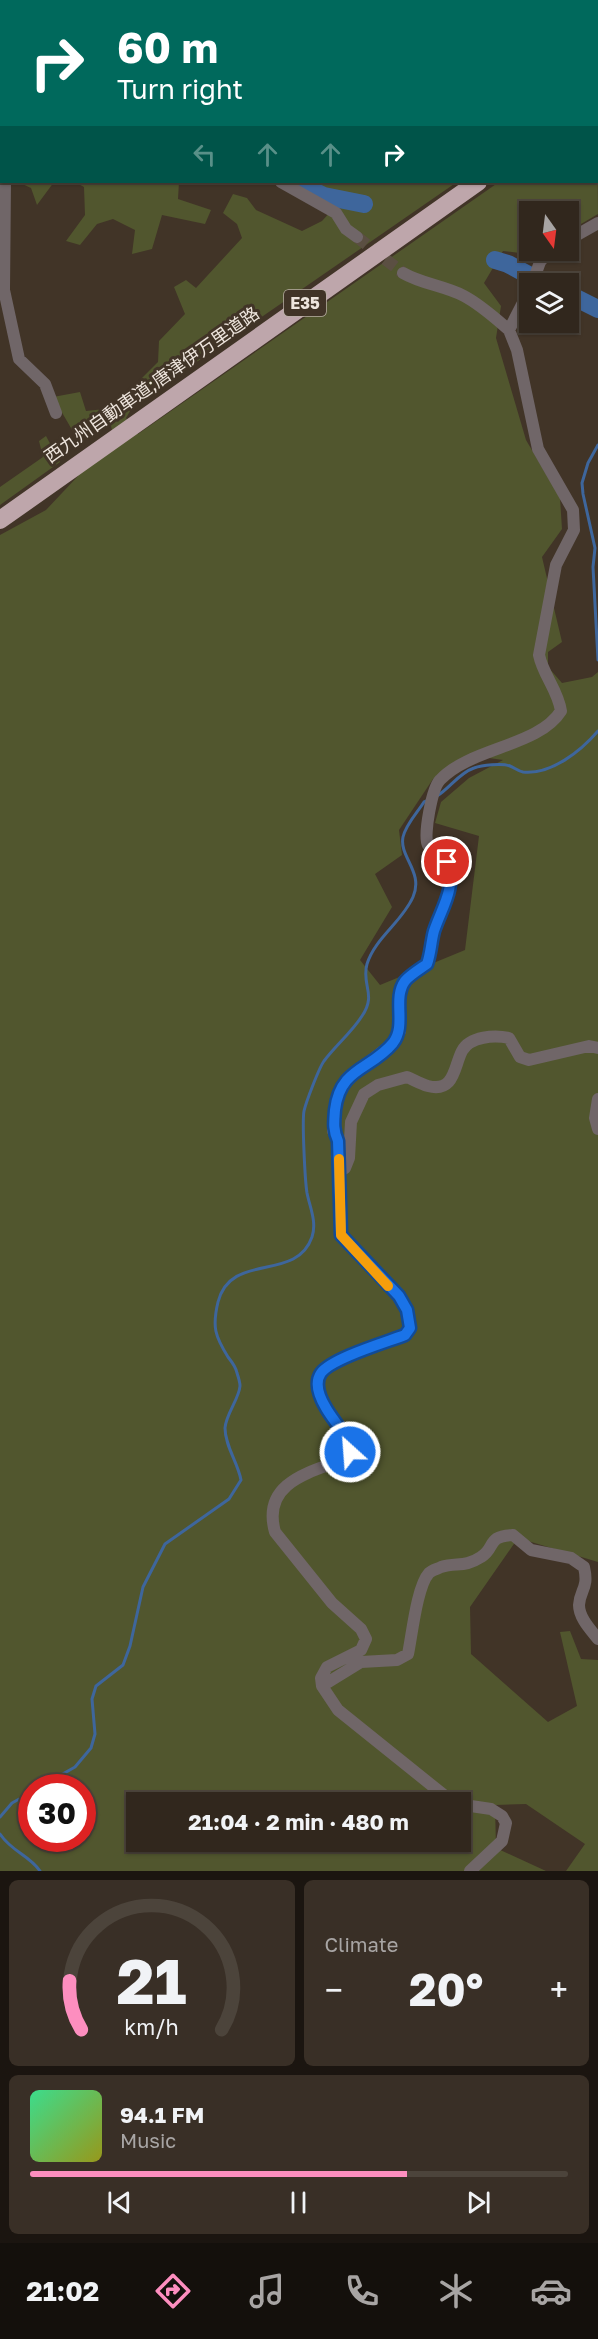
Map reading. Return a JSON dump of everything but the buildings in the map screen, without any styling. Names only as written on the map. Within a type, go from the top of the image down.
[{"type":"highway","name":"西九州自動車道;唐津伊万里道路","points":[[0,520],[476,183]]},
{"type":"street","points":[[5,183],[2,221],[4,290],[19,359],[45,384],[56,412]]},
{"type":"street","points":[[283,183],[336,213],[346,229],[357,237]]},
{"type":"street","points":[[579,234],[598,223]]},
{"type":"street","points":[[403,273],[418,281],[463,295],[487,310],[509,330],[517,350],[538,449],[573,510],[574,530],[556,565],[539,655],[542,669],[559,698],[561,711],[555,721],[518,741],[474,756],[439,781],[435,790],[425,836],[429,846],[447,862],[452,874],[450,887],[433,934],[427,964],[406,980],[400,991],[399,1031],[392,1044],[347,1078],[336,1099],[333,1131],[338,1141],[341,1235],[399,1296],[407,1310],[410,1328],[405,1335],[332,1363],[320,1374],[318,1388],[326,1407],[349,1443],[350,1452],[345,1459],[296,1478],[285,1486],[275,1502],[272,1520],[276,1532],[332,1603],[361,1629],[366,1639],[361,1650],[327,1667],[321,1678],[322,1686],[338,1710],[445,1796],[464,1805],[491,1809],[502,1816],[506,1823],[502,1841],[470,1871]]},
{"type":"street","points":[[509,330],[519,310]]},
{"type":"street","points":[[340,1171],[345,1168],[349,1158],[351,1122],[364,1094],[378,1085],[407,1077],[430,1087],[445,1085],[454,1076],[463,1049],[471,1042],[496,1036],[509,1038],[520,1057],[530,1060],[588,1046],[598,1048]]},
{"type":"street","points":[[598,1099],[595,1118],[598,1129]]},
{"type":"street","points":[[322,1686],[361,1662],[397,1660],[408,1654],[423,1582],[431,1571],[448,1565],[465,1565],[484,1556],[492,1542],[501,1535],[513,1535],[531,1550],[571,1558],[584,1567],[587,1580],[579,1605],[582,1617],[598,1639]]},
{"type":"green space","points":[[20,183],[53,183],[37,205],[31,188]]},
{"type":"green space","points":[[77,183],[179,183],[178,199],[211,210],[205,224],[162,215],[152,249],[132,254],[135,230],[113,219],[97,224],[80,245],[66,241],[85,215],[84,187]]},
{"type":"green space","points":[[311,183],[456,183],[133,406],[131,389],[158,362],[159,341],[185,314],[174,287],[186,280],[196,288],[242,238],[237,224],[223,213],[233,194],[247,198],[256,210],[302,231],[322,221],[343,198]]},
{"type":"green space","points":[[498,183],[598,183],[598,214],[579,225],[579,201],[519,201],[519,253],[503,251],[484,283],[501,306],[496,338],[526,440],[560,498],[562,529],[542,557],[562,642],[548,652],[548,667],[562,683],[592,677],[598,672],[598,1562],[518,1538],[470,1607],[471,1654],[548,1722],[577,1706],[560,1632],[570,1631],[581,1659],[598,1660],[598,1871],[566,1871],[585,1844],[526,1804],[495,1805],[496,1848],[546,1871],[0,1871],[0,535],[46,510],[78,476],[71,461],[115,443],[111,426],[75,435],[53,397],[80,392],[86,411],[133,406],[126,418],[138,434]],"holes":[[[468,755],[503,760],[469,778],[441,802],[435,823],[479,836],[465,950],[380,985],[360,960],[392,907],[375,874],[402,855],[399,830],[433,779]]]},
{"type":"green space","points":[[46,436],[60,462],[0,505],[0,487],[43,457],[39,441]]},
{"type":"waterway","points":[[297,183],[324,196],[364,204]]},
{"type":"waterway","points":[[495,260],[525,273]]},
{"type":"waterway","points":[[579,300],[598,309]]},
{"type":"waterway","points":[[598,445],[588,463],[582,483],[595,548],[593,567],[598,660]]},
{"type":"waterway","points":[[437,796],[464,773],[478,767],[502,765],[523,772],[534,772],[555,766],[574,754],[598,731]]},
{"type":"waterway","points":[[63,1774],[75,1767],[91,1748],[95,1734],[92,1699],[96,1686],[123,1665],[130,1646],[143,1587],[165,1544],[229,1499],[241,1480],[227,1441],[225,1428],[240,1384],[236,1369],[220,1343],[216,1331],[215,1318],[218,1302],[225,1286],[236,1277],[292,1259],[304,1251],[312,1237],[313,1220],[307,1193],[305,1165],[304,1111],[324,1061],[354,1028],[366,1008],[369,995],[366,971],[371,955],[413,897],[416,880],[404,851],[403,837],[412,819],[424,802],[429,800]]},
{"type":"waterway","points":[[0,1817],[18,1800]]},
{"type":"waterway","points":[[0,1834],[40,1871]]},
{"type":"tunnel","points":[[357,237],[403,273]]},
{"type":"slow traffic","points":[[339,1159],[341,1235],[388,1286]]},
{"type":"route","points":[[350,1452],[349,1443],[326,1407],[318,1388],[320,1374],[332,1363],[405,1335],[410,1328],[407,1310],[399,1296],[341,1235],[338,1141],[333,1131],[336,1099],[347,1078],[392,1044],[399,1031],[400,991],[406,980],[427,964],[433,934],[450,887],[452,874],[447,862]]}]
